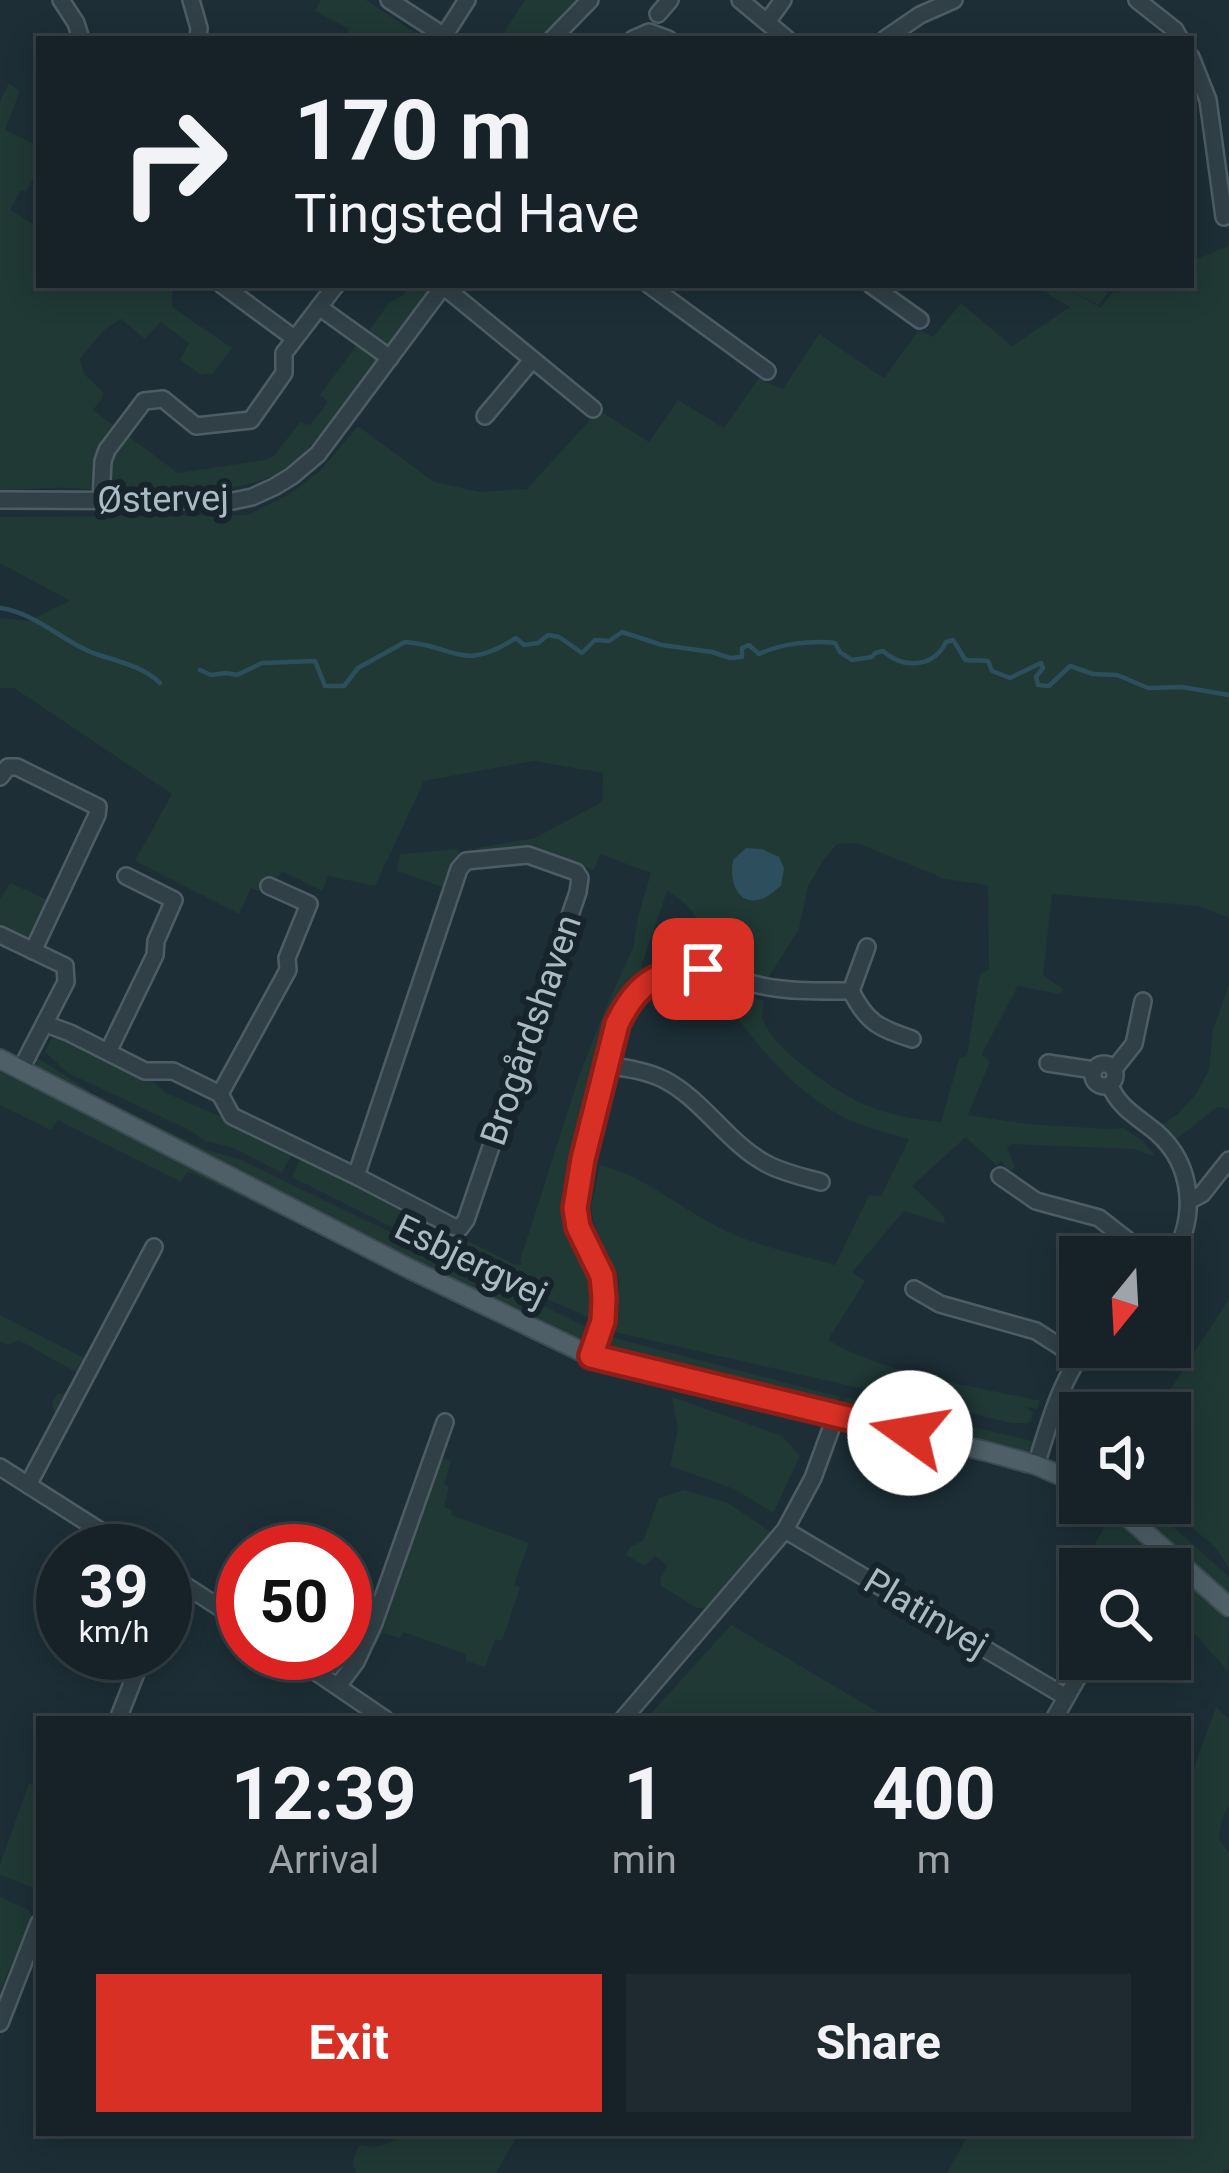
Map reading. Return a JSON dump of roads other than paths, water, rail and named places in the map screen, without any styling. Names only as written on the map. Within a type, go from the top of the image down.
[{"type":"main road","name":"Esbjergvej","points":[[0,1059],[591,1356],[1036,1465],[1059,1475]]},
{"type":"main road","points":[[1136,1524],[1229,1607]]},
{"type":"street","points":[[61,0],[80,36]]},
{"type":"street","points":[[191,0],[198,36]]},
{"type":"street","points":[[389,0],[440,36],[467,0]]},
{"type":"street","points":[[555,36],[590,0]]},
{"type":"street","points":[[658,14],[670,0]]},
{"type":"street","points":[[740,0],[783,36]]},
{"type":"street","points":[[767,22],[783,0]]},
{"type":"street","points":[[888,36],[917,8],[954,0]]},
{"type":"street","points":[[1137,0],[1178,36]]},
{"type":"street","points":[[1194,65],[1208,100],[1224,217]]},
{"type":"street","points":[[226,288],[294,338]]},
{"type":"street","points":[[101,501],[107,450],[144,401],[163,400],[196,426],[251,420],[284,374],[284,353],[334,288]]},
{"type":"street","name":"Østervej","points":[[0,500],[233,501],[274,487],[318,454],[442,288]]},
{"type":"street","points":[[446,288],[593,409]]},
{"type":"street","points":[[653,288],[766,371]]},
{"type":"street","points":[[875,288],[920,320]]},
{"type":"street","points":[[319,307],[390,358]]},
{"type":"street","points":[[485,416],[532,360]]},
{"type":"street","points":[[0,777],[8,767],[17,767],[98,807],[33,951]]},
{"type":"street","name":"Brogårdshaven","points":[[46,1024],[145,1071],[173,1071],[220,1094],[232,1116],[460,1228],[578,892],[576,872],[528,855],[466,861],[458,869],[356,1176]]},
{"type":"street","points":[[108,1052],[155,956],[156,941],[173,900],[126,876]]},
{"type":"street","points":[[220,1094],[288,970],[287,958],[309,904],[268,886]]},
{"type":"street","points":[[0,935],[65,966],[67,973],[21,1070]]},
{"type":"street","points":[[851,991],[867,946]]},
{"type":"street","points":[[591,1356],[603,1321],[602,1276],[578,1227],[575,1208],[583,1159],[626,1004],[656,977],[679,969],[703,969],[788,991],[851,991]]},
{"type":"street","points":[[851,991],[868,1018],[912,1039]]},
{"type":"street","points":[[1112,1077],[1134,1043],[1143,1001]]},
{"type":"street","points":[[1048,1063],[1094,1070],[1103,1064],[1112,1077],[1115,1100],[1177,1155],[1189,1201],[1182,1236]]},
{"type":"street","points":[[607,1065],[662,1078],[764,1162],[821,1182]]},
{"type":"street","points":[[1189,1201],[1202,1194],[1229,1160]]},
{"type":"street","points":[[1000,1176],[1036,1201],[1099,1218],[1122,1236]]},
{"type":"street","points":[[28,1485],[154,1247]]},
{"type":"street","points":[[914,1289],[940,1304],[1059,1341]]},
{"type":"street","points":[[1036,1465],[1052,1414],[1075,1368]]},
{"type":"street","points":[[626,1716],[785,1530],[813,1478],[836,1415]]},
{"type":"street","points":[[338,1686],[356,1662],[374,1623],[446,1422]]},
{"type":"street","points":[[0,1467],[89,1524]]},
{"type":"street","name":"Platinvej","points":[[785,1530],[1066,1697]]},
{"type":"street","points":[[119,1716],[133,1680]]},
{"type":"street","points":[[329,1680],[381,1716]]},
{"type":"street","points":[[1056,1716],[1076,1680]]},
{"type":"street","points":[[0,2023],[36,1931]]},
{"type":"water","points":[[746,848],[779,857],[784,868],[781,886],[764,898],[747,900],[734,884],[733,860]]},
{"type":"waterway","points":[[0,608],[25,615],[81,648],[137,668],[160,683]]},
{"type":"waterway","points":[[200,670],[237,675],[262,663],[315,661],[325,686],[344,686],[358,668],[405,642],[471,656],[516,638],[524,645],[548,635],[582,653],[595,640],[609,641],[622,632],[730,658],[742,657],[742,648],[749,645],[759,654],[786,645],[826,642],[835,643],[852,660],[883,651],[900,661],[918,663],[934,657],[953,640],[966,660],[988,661],[992,671],[1010,678],[1041,663],[1038,685],[1049,686],[1070,666],[1117,675],[1148,688],[1182,687],[1229,695]]}]
